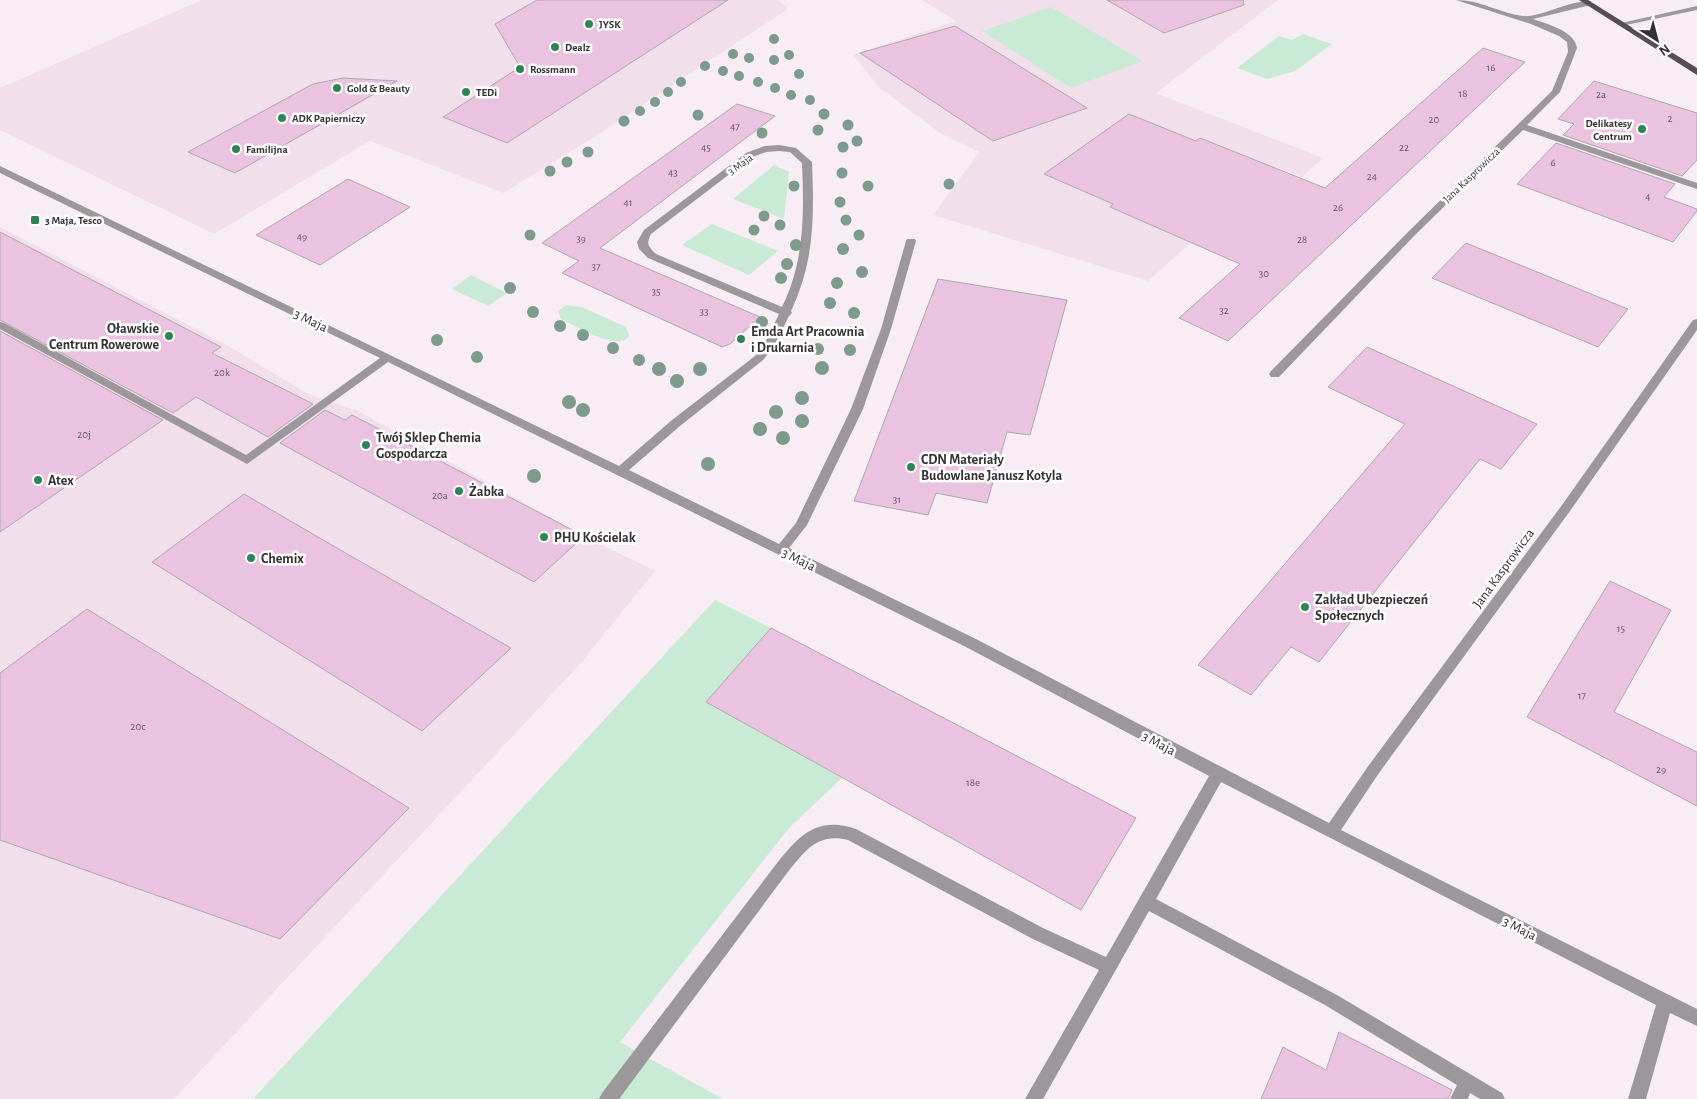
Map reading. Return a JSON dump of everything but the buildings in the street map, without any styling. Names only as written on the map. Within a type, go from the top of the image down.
[{"type":"main road","points":[[1586,2],[1697,72]]},
{"type":"street","name":"Jana Kasprowicza","points":[[1275,374],[1412,233],[1556,92],[1574,48],[1571,40],[1554,30],[1460,0]]},
{"type":"street","points":[[1522,20],[1586,2]]},
{"type":"street","points":[[1621,24],[1697,8]]},
{"type":"street","points":[[1521,126],[1697,186]]},
{"type":"street","name":"3 Maja","points":[[621,471],[676,423],[765,353],[787,313],[796,289],[806,244],[809,217],[808,175],[804,158],[793,150],[779,148],[748,155],[647,232],[642,242],[643,248],[652,256],[787,313]]},
{"type":"street","name":"3 Maja","points":[[0,169],[388,357],[971,644],[1218,774],[1697,1018]]},
{"type":"street","points":[[781,550],[801,525],[857,409],[886,329],[911,241]]},
{"type":"street","name":"Jana Kasprowicza","points":[[1332,831],[1380,761],[1566,508],[1697,322]]},
{"type":"street","points":[[0,325],[247,460],[388,357]]},
{"type":"street","points":[[1034,1099],[1218,774]]},
{"type":"street","points":[[608,1099],[779,872],[806,840],[817,833],[841,830],[851,834],[1037,933],[1110,967]]},
{"type":"street","points":[[1147,902],[1331,1000],[1496,1099]]},
{"type":"street","points":[[1636,1099],[1665,1002]]},
{"type":"street","points":[[1459,1099],[1467,1081]]},
{"type":"shaded area","points":[[202,0],[778,0],[788,9],[599,134],[503,193],[370,141],[214,234],[0,130],[0,88]]},
{"type":"shaded area","points":[[922,0],[1278,0],[1156,93],[1323,158],[1302,177],[1276,167],[1148,281],[933,215],[979,152],[940,133],[880,88],[853,55],[956,21]]},
{"type":"shaded area","points":[[0,227],[225,344],[310,395],[358,411],[584,536],[655,571],[581,663],[174,1099],[0,1099]]},
{"type":"green space","points":[[1051,7],[1143,61],[1071,88],[982,31]]},
{"type":"green space","points":[[1303,34],[1332,44],[1295,71],[1267,79],[1237,68],[1279,36],[1292,40]]},
{"type":"green space","points":[[774,165],[789,172],[784,219],[733,199]]},
{"type":"green space","points":[[712,224],[778,251],[749,275],[682,245]]},
{"type":"green space","points":[[471,275],[507,293],[488,306],[452,289]]},
{"type":"green space","points":[[566,305],[582,307],[626,327],[629,336],[623,340],[615,341],[586,332],[561,319],[558,311]]},
{"type":"green space","points":[[715,600],[771,628],[706,702],[842,778],[789,828],[620,1042],[723,1099],[253,1099]]},
{"type":"place","name":"JYSK","points":[[589,24]]},
{"type":"place","name":"Dealz","points":[[555,47]]},
{"type":"place","name":"Rossmann","points":[[520,69]]},
{"type":"place","name":"Gold & Beauty","points":[[337,88]]},
{"type":"place","name":"TEDi","points":[[466,92]]},
{"type":"place","name":"ADK Papierniczy","points":[[282,118]]},
{"type":"place","name":"Delikatesy Centrum","points":[[1642,129]]},
{"type":"place","name":"Familijna","points":[[236,149]]},
{"type":"place","name":"3 Maja, Tesco","points":[[35,220]]},
{"type":"place","name":"Oławskie Centrum Rowerowe","points":[[169,336]]},
{"type":"place","name":"Emda Art Pracownia i Drukarnia","points":[[741,339]]},
{"type":"place","name":"Twój Sklep Chemia Gospodarcza","points":[[366,445]]},
{"type":"place","name":"CDN Materiały Budowlane Janusz Kotyla","points":[[911,467]]},
{"type":"place","name":"Atex","points":[[38,480]]},
{"type":"place","name":"Żabka","points":[[459,491]]},
{"type":"place","name":"PHU Kościelak","points":[[544,537]]},
{"type":"place","name":"Chemix","points":[[251,558]]},
{"type":"place","name":"Zakład Ubezpieczeń Społecznych","points":[[1305,607]]}]
